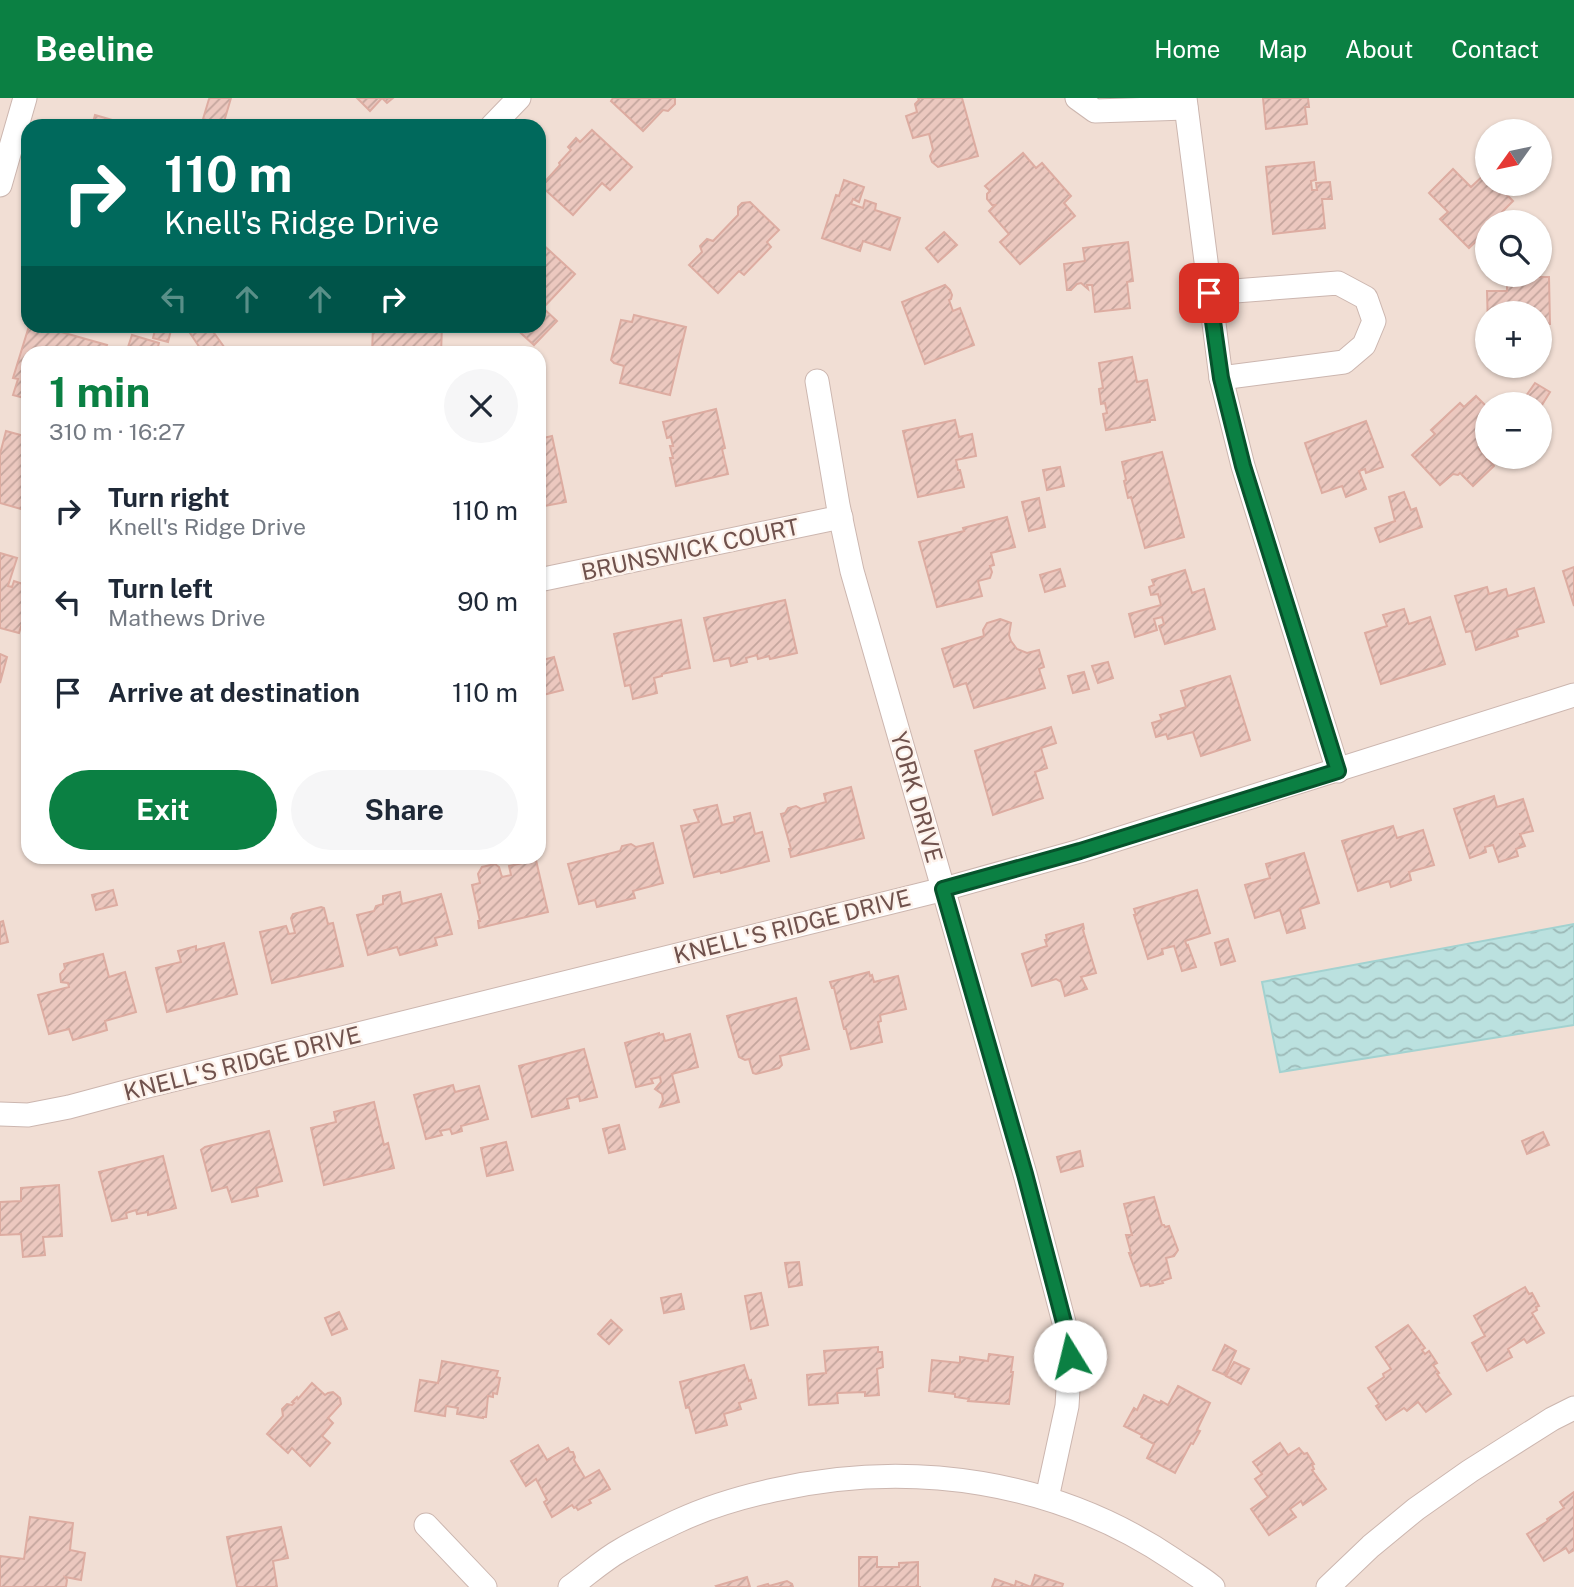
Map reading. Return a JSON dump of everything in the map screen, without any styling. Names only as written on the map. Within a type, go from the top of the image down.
[{"type":"street","points":[[0,186],[25,98]]},
{"type":"street","points":[[499,119],[519,98]]},
{"type":"street","points":[[1077,98],[1095,111],[1185,103],[1221,378],[1243,466],[1338,771]]},
{"type":"street","points":[[1209,293],[1338,284],[1366,299],[1374,321],[1364,345],[1344,362],[1221,378]]},
{"type":"street","name":"YORK DRIVE","points":[[817,381],[852,571],[1025,1174],[1066,1330],[1070,1356],[1066,1406],[1047,1498]]},
{"type":"street","name":"BRUNSWICK COURT","points":[[546,579],[841,517]]},
{"type":"street","name":"KNELL'S RIDGE DRIVE","points":[[0,1114],[28,1115],[69,1107],[943,889],[1080,851],[1574,695]]},
{"type":"street","points":[[1328,1587],[1371,1546],[1416,1509],[1470,1471],[1574,1408]]},
{"type":"street","points":[[570,1587],[621,1550],[680,1520],[743,1497],[808,1482],[860,1476],[932,1476],[983,1483],[1047,1498],[1108,1522],[1153,1545],[1213,1587]]},
{"type":"street","points":[[426,1525],[485,1587]]},
{"type":"shaded area","points":[[0,98],[1574,98],[1574,1587],[0,1587]]},
{"type":"water","points":[[1574,924],[1574,1025],[1280,1072],[1262,982]]},
{"type":"building","points":[[231,98],[225,119],[203,119],[209,99]]},
{"type":"building","points":[[357,98],[382,98],[370,111]]},
{"type":"building","points":[[613,98],[675,98],[675,104],[668,111],[663,110],[643,131],[611,101]]},
{"type":"building","points":[[918,98],[962,98],[978,156],[938,167],[932,162],[930,156],[933,150],[929,134],[913,138],[906,116],[917,112],[915,104]]},
{"type":"building","points":[[1263,98],[1308,98],[1309,107],[1305,107],[1307,124],[1266,129]]},
{"type":"building","points":[[592,130],[632,167],[610,190],[602,183],[573,215],[546,191],[546,180],[571,150],[568,147],[576,138],[580,142]]},
{"type":"building","points":[[1023,153],[1036,168],[1042,163],[1071,196],[1064,203],[1075,216],[1020,264],[1000,242],[1009,234],[989,211],[995,205],[987,199],[990,191],[985,186]]},
{"type":"building","points":[[1314,162],[1316,180],[1311,181],[1312,190],[1317,190],[1316,183],[1330,182],[1332,199],[1322,199],[1325,228],[1273,234],[1266,167]]},
{"type":"building","points":[[1453,169],[1471,187],[1475,183],[1475,196],[1508,196],[1513,201],[1504,210],[1475,210],[1475,242],[1469,248],[1440,219],[1448,212],[1429,193]]},
{"type":"building","points":[[844,180],[864,187],[859,202],[853,199],[851,204],[863,208],[865,200],[876,204],[875,210],[900,218],[890,250],[863,241],[860,251],[822,238],[836,195],[839,196]]},
{"type":"building","points":[[750,202],[779,230],[767,242],[771,247],[744,275],[739,271],[718,293],[689,265],[702,252],[700,246],[707,239],[713,241],[738,215],[738,207],[742,203]]},
{"type":"building","points":[[944,232],[957,245],[938,262],[926,248]]},
{"type":"building","points":[[1128,242],[1133,281],[1127,282],[1130,308],[1095,312],[1092,285],[1087,285],[1088,289],[1081,283],[1067,290],[1064,264],[1085,261],[1083,248]]},
{"type":"building","points":[[546,247],[575,274],[546,305]]},
{"type":"building","points":[[945,285],[952,295],[949,300],[953,311],[960,308],[974,345],[925,364],[902,302]]},
{"type":"building","points":[[1507,287],[1549,287],[1550,301],[1487,301],[1487,291],[1507,291]]},
{"type":"building","points":[[546,311],[557,321],[546,332]]},
{"type":"building","points":[[634,315],[686,327],[670,395],[620,383],[624,366],[611,360],[621,320],[632,322]]},
{"type":"building","points":[[27,333],[65,333],[107,345],[107,346],[23,346]]},
{"type":"building","points":[[154,333],[170,333],[168,342],[153,338]]},
{"type":"building","points":[[190,333],[214,333],[223,346],[199,346]]},
{"type":"building","points":[[373,333],[442,333],[441,346],[372,346]]},
{"type":"building","points":[[521,333],[546,333],[534,345]]},
{"type":"building","points":[[132,335],[159,343],[158,346],[128,346]]},
{"type":"building","points":[[21,352],[21,397],[13,395],[18,379],[13,378]]},
{"type":"building","points":[[1132,357],[1137,382],[1147,380],[1155,420],[1106,430],[1103,414],[1107,413],[1105,403],[1101,404],[1099,389],[1103,388],[1099,363]]},
{"type":"building","points":[[1535,383],[1550,392],[1529,392]]},
{"type":"building","points":[[1475,397],[1475,469],[1491,469],[1473,486],[1460,473],[1453,474],[1440,485],[1412,455],[1435,434],[1431,430],[1460,403],[1464,407]]},
{"type":"building","points":[[716,409],[728,474],[676,486],[670,458],[673,458],[670,446],[673,446],[671,437],[667,438],[663,422]]},
{"type":"building","points":[[955,420],[959,437],[972,434],[976,456],[956,460],[964,487],[918,497],[903,431]]},
{"type":"building","points":[[1366,421],[1383,467],[1366,473],[1365,469],[1359,471],[1366,489],[1346,497],[1342,486],[1322,493],[1305,443]]},
{"type":"building","points":[[6,431],[21,435],[21,509],[0,503],[0,454]]},
{"type":"building","points":[[552,436],[566,502],[546,506],[546,437]]},
{"type":"building","points":[[1162,452],[1184,537],[1145,548],[1131,497],[1128,498],[1122,462]]},
{"type":"building","points":[[1060,467],[1064,486],[1047,490],[1043,470]]},
{"type":"building","points":[[1404,492],[1411,510],[1416,508],[1422,527],[1380,542],[1375,528],[1395,521],[1389,497]]},
{"type":"building","points":[[1039,498],[1045,527],[1029,531],[1022,502]]},
{"type":"building","points":[[1007,517],[1015,547],[991,553],[994,565],[990,566],[990,578],[978,581],[982,596],[937,607],[919,542]]},
{"type":"building","points":[[0,553],[17,558],[8,586],[12,587],[14,581],[21,583],[21,627],[19,633],[0,628]]},
{"type":"building","points":[[1574,567],[1574,606],[1563,571]]},
{"type":"building","points":[[1060,569],[1065,586],[1045,592],[1040,575]]},
{"type":"building","points":[[1185,570],[1192,593],[1204,589],[1215,629],[1165,644],[1159,626],[1164,624],[1162,617],[1154,619],[1157,630],[1135,637],[1129,614],[1161,605],[1158,594],[1151,595],[1149,587],[1154,585],[1152,580]]},
{"type":"building","points":[[1487,587],[1489,594],[1506,589],[1508,596],[1534,588],[1544,622],[1516,630],[1518,636],[1476,650],[1471,631],[1466,632],[1455,596]]},
{"type":"building","points":[[785,600],[797,653],[770,659],[769,656],[758,659],[757,655],[746,658],[747,662],[731,666],[729,658],[714,661],[704,618]]},
{"type":"building","points":[[1404,609],[1409,624],[1430,617],[1445,664],[1381,684],[1365,633],[1387,626],[1383,615]]},
{"type":"building","points":[[1000,619],[1011,623],[1009,635],[1017,649],[1027,653],[1039,650],[1044,667],[1039,669],[1045,688],[974,708],[966,683],[954,687],[942,649],[984,636],[983,630],[987,623]]},
{"type":"building","points":[[681,620],[690,668],[654,678],[657,693],[633,699],[630,685],[625,686],[614,634]]},
{"type":"building","points":[[0,654],[7,657],[0,683]]},
{"type":"building","points":[[554,657],[563,690],[546,694],[546,659]]},
{"type":"building","points":[[1108,662],[1113,678],[1098,683],[1092,666]]},
{"type":"building","points":[[1084,672],[1089,689],[1073,693],[1068,676]]},
{"type":"building","points":[[1230,676],[1250,740],[1201,756],[1193,732],[1168,739],[1166,734],[1156,737],[1152,723],[1162,720],[1160,715],[1186,707],[1181,691]]},
{"type":"building","points":[[1051,727],[1056,743],[1041,748],[1047,768],[1035,772],[1043,798],[993,815],[975,751]]},
{"type":"building","points":[[851,787],[864,838],[791,857],[781,814],[788,808],[796,806],[801,809],[826,802],[824,794]]},
{"type":"building","points":[[1494,796],[1497,807],[1523,799],[1533,831],[1520,834],[1525,846],[1516,849],[1518,856],[1499,862],[1493,845],[1485,847],[1486,852],[1470,858],[1454,809]]},
{"type":"building","points":[[717,805],[722,825],[735,822],[734,817],[750,813],[755,834],[762,832],[769,861],[694,877],[681,826],[699,822],[694,810]]},
{"type":"building","points":[[1393,826],[1397,838],[1423,830],[1434,865],[1409,872],[1411,880],[1391,887],[1389,881],[1358,891],[1342,841]]},
{"type":"building","points":[[653,843],[663,883],[633,891],[635,898],[597,907],[595,900],[579,904],[568,864],[620,851],[622,846],[631,844],[636,847]]},
{"type":"building","points":[[1304,853],[1319,903],[1300,909],[1305,928],[1287,933],[1280,910],[1255,918],[1245,885],[1270,878],[1266,864]]},
{"type":"building","points":[[495,864],[502,877],[511,875],[509,866],[537,864],[548,912],[479,928],[480,921],[472,885],[480,883],[478,874],[482,867]]},
{"type":"building","points":[[113,890],[117,905],[96,910],[92,895]]},
{"type":"building","points":[[1197,890],[1210,933],[1185,941],[1196,967],[1182,971],[1174,946],[1162,949],[1163,954],[1148,959],[1134,909]]},
{"type":"building","points":[[400,892],[402,904],[441,894],[452,934],[435,938],[437,945],[400,955],[397,947],[368,955],[357,915],[374,911],[376,906],[383,904],[383,896]]},
{"type":"building","points":[[324,908],[328,924],[333,923],[343,966],[272,983],[260,932],[286,926],[289,934],[295,933],[291,918],[293,914]]},
{"type":"building","points":[[3,921],[8,942],[0,944],[0,922]]},
{"type":"building","points":[[1083,924],[1096,973],[1081,977],[1087,989],[1065,996],[1061,982],[1056,979],[1032,986],[1022,954],[1047,946],[1046,935]]},
{"type":"building","points":[[1228,939],[1235,961],[1221,965],[1215,943]]},
{"type":"building","points":[[224,943],[237,994],[167,1012],[156,968],[181,962],[178,951]]},
{"type":"building","points":[[103,954],[109,977],[125,972],[136,1012],[105,1021],[107,1030],[73,1040],[69,1029],[49,1034],[38,995],[69,987],[68,983],[61,982],[60,974],[65,969],[64,964]]},
{"type":"building","points":[[869,972],[874,982],[898,976],[906,1009],[880,1015],[881,1021],[878,1022],[882,1042],[851,1049],[830,982]]},
{"type":"building","points":[[796,998],[809,1049],[780,1056],[782,1065],[779,1068],[753,1073],[749,1059],[739,1057],[727,1016]]},
{"type":"building","points":[[663,1034],[665,1041],[690,1034],[698,1067],[672,1074],[679,1102],[660,1107],[662,1094],[655,1089],[661,1082],[660,1077],[651,1079],[653,1083],[636,1087],[625,1043]]},
{"type":"building","points":[[584,1049],[597,1097],[580,1101],[579,1096],[567,1099],[569,1108],[532,1117],[519,1066]]},
{"type":"building","points":[[453,1085],[455,1092],[479,1086],[488,1119],[461,1126],[462,1131],[452,1134],[450,1129],[440,1131],[442,1135],[426,1139],[414,1095]]},
{"type":"building","points":[[374,1102],[384,1145],[388,1143],[394,1168],[324,1185],[311,1128],[336,1122],[334,1112]]},
{"type":"building","points":[[619,1125],[625,1149],[609,1153],[603,1129]]},
{"type":"building","points":[[269,1131],[282,1181],[256,1188],[258,1196],[232,1202],[227,1187],[212,1191],[201,1150]]},
{"type":"building","points":[[1543,1132],[1549,1145],[1527,1154],[1522,1141]]},
{"type":"building","points":[[506,1142],[513,1170],[487,1176],[481,1148]]},
{"type":"building","points":[[1080,1151],[1083,1166],[1061,1172],[1057,1157]]},
{"type":"building","points":[[163,1156],[176,1208],[148,1215],[148,1212],[137,1214],[136,1210],[126,1213],[127,1218],[112,1221],[99,1172]]},
{"type":"building","points":[[59,1185],[62,1236],[43,1237],[45,1255],[23,1257],[21,1234],[0,1235],[0,1202],[21,1201],[21,1188]]},
{"type":"building","points":[[1154,1197],[1162,1225],[1169,1226],[1178,1250],[1174,1256],[1166,1258],[1171,1278],[1162,1281],[1163,1283],[1141,1286],[1129,1253],[1126,1235],[1132,1235],[1124,1204]]},
{"type":"building","points":[[799,1262],[802,1285],[789,1287],[785,1263]]},
{"type":"building","points":[[1525,1287],[1539,1306],[1532,1313],[1544,1333],[1527,1343],[1524,1339],[1508,1349],[1512,1357],[1487,1371],[1472,1343],[1485,1336],[1474,1316]]},
{"type":"building","points":[[761,1293],[768,1325],[751,1329],[745,1296]]},
{"type":"building","points":[[681,1294],[684,1309],[664,1313],[661,1298]]},
{"type":"building","points":[[339,1312],[347,1329],[332,1335],[325,1318]]},
{"type":"building","points":[[611,1320],[622,1330],[609,1344],[598,1334]]},
{"type":"building","points":[[1408,1325],[1425,1348],[1422,1350],[1425,1354],[1429,1351],[1437,1363],[1433,1365],[1439,1373],[1437,1374],[1451,1394],[1426,1412],[1418,1402],[1407,1411],[1404,1408],[1386,1420],[1368,1388],[1391,1369],[1376,1347]]},
{"type":"building","points":[[1225,1345],[1236,1351],[1225,1375],[1213,1370]]},
{"type":"building","points":[[878,1347],[878,1352],[882,1352],[883,1367],[877,1369],[879,1395],[865,1396],[865,1392],[837,1393],[838,1403],[809,1405],[807,1375],[826,1373],[824,1351]]},
{"type":"building","points":[[989,1354],[1013,1357],[1009,1404],[968,1401],[969,1399],[955,1397],[955,1394],[929,1391],[932,1360],[960,1363],[960,1357],[988,1361]]},
{"type":"building","points":[[442,1361],[498,1371],[496,1377],[500,1378],[497,1394],[488,1396],[486,1417],[457,1414],[458,1408],[446,1406],[445,1416],[415,1411],[420,1380],[438,1383]]},
{"type":"building","points":[[1234,1362],[1249,1369],[1241,1384],[1226,1376]]},
{"type":"building","points":[[744,1365],[756,1398],[739,1403],[741,1409],[724,1414],[727,1425],[696,1433],[680,1382]]},
{"type":"building","points":[[312,1383],[325,1395],[333,1392],[340,1398],[341,1404],[328,1418],[333,1423],[322,1436],[330,1443],[310,1466],[292,1448],[288,1453],[267,1434],[283,1416],[282,1409],[287,1404],[292,1405]]},
{"type":"building","points":[[1178,1386],[1210,1403],[1197,1430],[1200,1431],[1175,1473],[1147,1458],[1154,1444],[1124,1426],[1134,1408],[1137,1410],[1144,1395],[1168,1405]]},
{"type":"building","points":[[1280,1443],[1288,1455],[1299,1448],[1304,1454],[1307,1453],[1314,1464],[1312,1470],[1326,1489],[1303,1505],[1301,1501],[1290,1509],[1296,1517],[1269,1535],[1251,1509],[1268,1497],[1255,1479],[1262,1474],[1253,1462]]},
{"type":"building","points":[[538,1445],[547,1460],[568,1448],[573,1452],[574,1460],[585,1478],[599,1470],[610,1489],[589,1500],[591,1503],[578,1510],[572,1505],[552,1517],[536,1479],[526,1486],[511,1461]]},
{"type":"building","points":[[1574,1492],[1574,1550],[1569,1553],[1566,1548],[1544,1561],[1527,1534],[1564,1508],[1560,1502]]},
{"type":"building","points":[[30,1517],[73,1523],[70,1550],[85,1553],[81,1580],[65,1577],[66,1587],[0,1587],[0,1556],[24,1559]]},
{"type":"building","points":[[281,1527],[288,1558],[273,1561],[277,1587],[237,1587],[227,1537]]},
{"type":"building","points":[[859,1557],[877,1557],[877,1567],[899,1567],[899,1563],[918,1562],[918,1587],[859,1587]]},
{"type":"building","points":[[1035,1575],[1063,1584],[1062,1587],[1031,1587]]},
{"type":"building","points":[[747,1577],[750,1587],[716,1586]]},
{"type":"building","points":[[995,1579],[1015,1586],[1016,1581],[1031,1587],[992,1587]]},
{"type":"building","points":[[787,1581],[793,1587],[757,1587],[769,1586]]},
{"type":"route","points":[[1070,1356],[1066,1330],[1025,1174],[943,889],[1080,851],[1338,771],[1243,466],[1221,378],[1209,293]]}]
